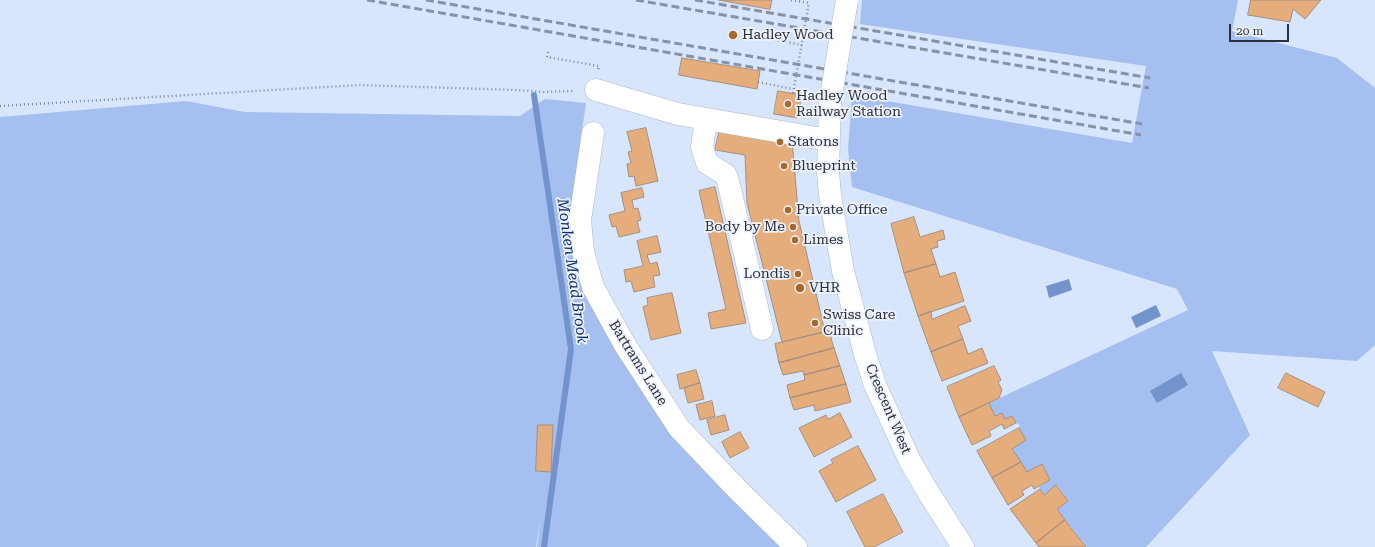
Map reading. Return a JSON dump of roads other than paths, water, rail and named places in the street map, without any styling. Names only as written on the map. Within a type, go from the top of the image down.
[{"type":"street","name":"Crescent West","points":[[847,0],[830,102],[828,140],[830,195],[843,271],[865,354],[875,385],[910,461],[963,547]]},
{"type":"street","points":[[596,90],[678,114],[828,140]]},
{"type":"street","points":[[706,119],[702,147],[707,163],[726,175],[762,329]]},
{"type":"street","name":"Bartrams Lane","points":[[593,133],[580,220],[582,252],[593,287],[626,346],[679,428],[796,547]]},
{"type":"waterway","name":"Monken Mead Brook","points":[[534,95],[571,349],[544,547]]},
{"type":"railway","points":[[367,0],[1141,135]]},
{"type":"railway","points":[[426,0],[1142,124]]},
{"type":"railway","points":[[636,0],[1149,88]]},
{"type":"railway","points":[[695,0],[1150,78]]},
{"type":"place","name":"Hadley Wood","points":[[733,35]]},
{"type":"place","name":"Hadley Wood Railway Station","points":[[788,104]]},
{"type":"place","name":"Statons","points":[[780,142]]},
{"type":"place","name":"Blueprint","points":[[784,166]]},
{"type":"place","name":"Private Office","points":[[788,210]]},
{"type":"place","name":"Body by Me","points":[[793,227]]},
{"type":"place","name":"Limes","points":[[795,240]]},
{"type":"place","name":"Londis","points":[[798,274]]},
{"type":"place","name":"VHR","points":[[800,288]]},
{"type":"place","name":"Swiss Care Clinic","points":[[815,323]]}]
